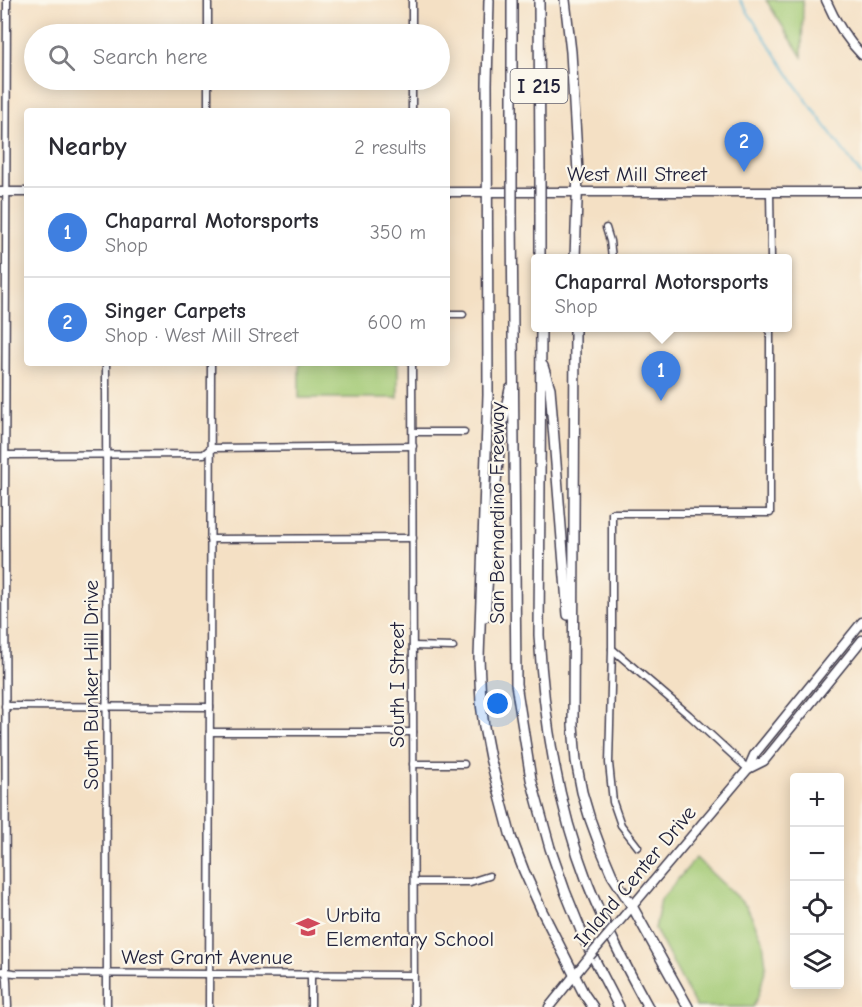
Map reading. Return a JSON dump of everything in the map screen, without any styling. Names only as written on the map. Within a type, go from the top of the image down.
[{"type":"highway","points":[[489,0],[487,84],[489,316],[478,658],[481,703],[490,758],[511,837],[542,911],[578,970],[584,994],[592,1007]]},
{"type":"highway","name":"San Bernardino Freeway","points":[[512,0],[516,684],[531,779],[550,848],[586,943],[619,1007]]},
{"type":"highway","name":"I 215","points":[[539,0],[540,254]]},
{"type":"highway","points":[[565,0],[578,172],[575,254]]},
{"type":"highway","name":"San Bernardino Freeway","points":[[541,332],[539,634],[548,732],[565,813],[588,884],[648,1007]]},
{"type":"highway","points":[[575,332],[573,725],[576,761],[590,819],[612,875],[632,906],[688,1007]]},
{"type":"highway","points":[[541,358],[550,388],[566,590],[569,708],[573,725]]},
{"type":"highway","points":[[490,758],[485,686],[486,606],[501,432],[514,372]]},
{"type":"main road","points":[[826,0],[838,25],[862,55]]},
{"type":"main road","points":[[3,192],[24,192]]},
{"type":"main road","name":"West Mill Street","points":[[450,192],[862,192]]},
{"type":"main road","name":"Inland Center Drive","points":[[549,1007],[748,769],[754,755],[862,622]]},
{"type":"main road","name":"Inland Center Drive","points":[[748,769],[764,761],[862,640]]},
{"type":"street","points":[[7,0],[3,192],[3,416],[6,455],[3,513],[5,706],[3,971],[8,980],[8,1007]]},
{"type":"street","points":[[208,0],[208,24]]},
{"type":"street","points":[[412,0],[412,24]]},
{"type":"street","points":[[208,90],[208,108]]},
{"type":"street","points":[[412,90],[412,108]]},
{"type":"street","points":[[770,192],[771,254]]},
{"type":"street","points":[[606,228],[612,254]]},
{"type":"street","points":[[450,314],[463,314]]},
{"type":"street","points":[[638,847],[621,825],[613,802],[609,763],[612,513],[770,513],[771,332]]},
{"type":"street","name":"South Bunker Hill Drive","points":[[106,366],[107,1007]]},
{"type":"street","points":[[209,1007],[211,366]]},
{"type":"street","name":"South I Street","points":[[412,366],[414,1007]]},
{"type":"street","points":[[413,432],[464,432]]},
{"type":"street","points":[[6,455],[204,454],[210,448],[413,446]]},
{"type":"street","points":[[210,539],[413,538]]},
{"type":"street","points":[[413,646],[453,646]]},
{"type":"street","points":[[612,649],[748,769]]},
{"type":"street","points":[[5,706],[210,707]]},
{"type":"street","points":[[210,732],[413,732]]},
{"type":"street","points":[[413,764],[464,764]]},
{"type":"street","points":[[414,882],[470,882],[489,876]]},
{"type":"street","name":"West Grant Avenue","points":[[3,971],[107,974],[414,975]]},
{"type":"street","points":[[311,974],[311,1007]]},
{"type":"green space","points":[[766,0],[803,0],[802,57]]},
{"type":"green space","points":[[299,366],[398,366],[398,398],[299,398]]},
{"type":"green space","points":[[696,858],[747,907],[763,941],[766,966],[753,1007],[696,1007],[655,929],[661,899]]},
{"type":"waterway","points":[[740,0],[799,90],[862,176]]},
{"type":"place","name":"Singer Carpets","points":[[744,172]]},
{"type":"place","name":"Chaparral Motorsports","points":[[661,401]]},
{"type":"place","name":"Urbita Elementary School","points":[[308,927]]}]
